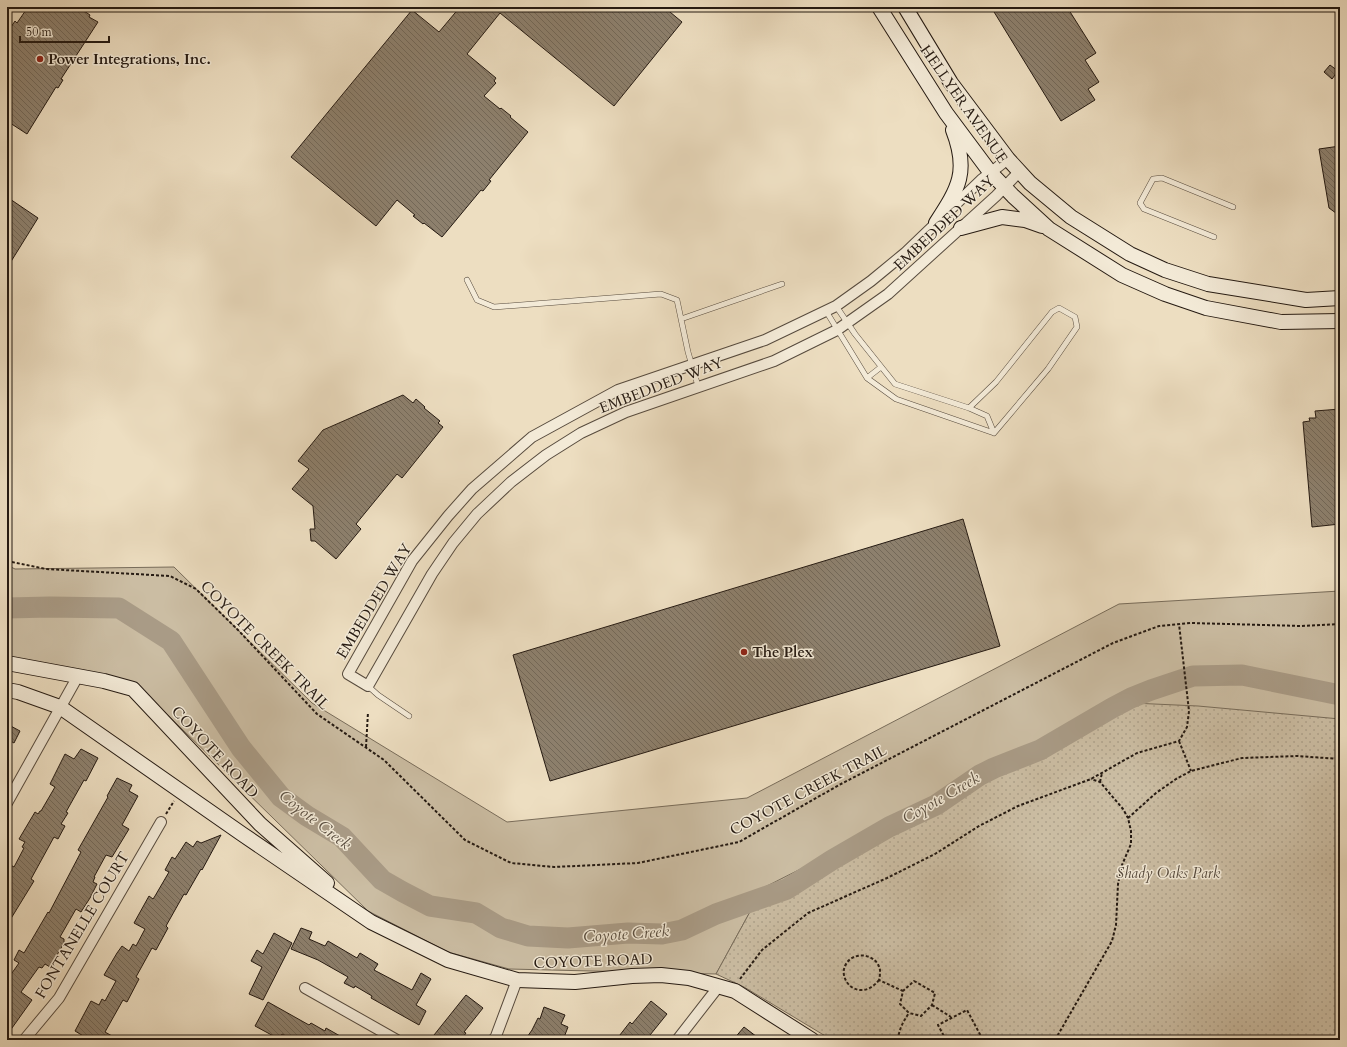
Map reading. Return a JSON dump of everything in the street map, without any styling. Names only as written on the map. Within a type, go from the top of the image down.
[{"type":"street","name":"HELLYER AVENUE","points":[[879,7],[946,113],[990,172],[1004,187],[1049,228],[1122,275],[1165,294],[1206,308],[1281,322],[1340,321]]},
{"type":"street","name":"HELLYER AVENUE","points":[[905,7],[951,83],[1008,159],[1043,195],[1071,217],[1130,254],[1165,270],[1208,284],[1306,300],[1340,298]]},
{"type":"street","points":[[936,223],[951,200],[961,171],[959,146],[946,113]]},
{"type":"street","name":"EMBEDDED WAY","points":[[1008,159],[990,172],[905,252],[871,281],[836,306],[765,340],[618,390],[532,437],[472,489],[448,516],[412,562],[348,674],[368,686],[432,574],[453,543],[477,514],[511,482],[546,455],[581,434],[626,412],[774,360],[837,330],[888,294],[961,228],[1019,172]]},
{"type":"street","points":[[961,228],[1002,217],[1025,220],[1049,228]]},
{"type":"street","name":"COYOTE ROAD","points":[[7,663],[104,681],[133,689],[260,824],[371,922]]},
{"type":"street","points":[[7,803],[78,676]]},
{"type":"street","name":"COYOTE ROAD","points":[[7,690],[18,692],[60,707],[180,792],[371,922],[448,960],[517,980],[575,982],[632,976],[661,975],[689,978],[734,991],[812,1040]]},
{"type":"street","name":"FONTANELLE COURT","points":[[24,1040],[59,998],[161,822]]},
{"type":"street","points":[[493,1040],[496,1036],[517,980]]},
{"type":"street","points":[[677,1040],[719,986]]},
{"type":"street","points":[[304,988],[397,1040]]},
{"type":"lane","points":[[1214,237],[1144,209],[1140,203],[1153,179],[1162,178],[1233,207]]},
{"type":"lane","points":[[467,280],[477,300],[494,307],[661,294],[677,300],[691,365],[698,386]]},
{"type":"lane","points":[[681,319],[782,284]]},
{"type":"lane","points":[[836,306],[855,334],[895,384],[969,408],[987,416],[994,433]]},
{"type":"lane","points":[[969,408],[996,382],[1052,312],[1059,308],[1075,317],[1077,327],[1048,369],[994,433]]},
{"type":"lane","points":[[826,311],[867,378],[896,399],[994,433]]},
{"type":"lane","points":[[867,378],[880,367]]},
{"type":"lane","points":[[368,686],[378,695],[409,716]]},
{"type":"path","name":"COYOTE CREEK TRAIL","points":[[7,562],[46,569],[170,576],[196,589],[238,630],[317,714],[384,760],[465,840],[511,863],[554,867],[638,863],[740,842],[839,785],[1112,643],[1159,626],[1191,623],[1301,626],[1340,624]]},
{"type":"path","points":[[740,979],[762,950],[808,913],[887,878],[935,854],[979,826],[1018,806],[1057,790],[1091,779],[1137,753],[1179,741],[1186,727],[1190,711],[1179,624]]},
{"type":"path","points":[[366,748],[368,712]]},
{"type":"path","points":[[1179,741],[1191,771]]},
{"type":"path","points":[[1128,818],[1156,793],[1191,771],[1242,758],[1297,756],[1340,759]]},
{"type":"path","points":[[1100,782],[1102,773]]},
{"type":"path","points":[[1055,1040],[1112,941],[1116,925],[1118,884],[1122,865],[1131,844],[1131,831],[1128,818],[1123,809],[1100,782],[1091,779]]},
{"type":"path","points":[[161,822],[180,792]]},
{"type":"path","points":[[858,955],[867,956],[875,961],[880,970],[879,980],[873,987],[862,990],[853,988],[847,983],[844,975],[845,967],[850,960],[858,955]]},
{"type":"path","points":[[879,980],[902,991]]},
{"type":"path","points":[[914,981],[935,993],[932,1005],[921,1016],[909,1012],[900,1004],[902,991],[914,981]]},
{"type":"path","points":[[932,1005],[951,1018]]},
{"type":"path","points":[[946,1040],[938,1025],[967,1010],[983,1040]]},
{"type":"path","points":[[898,1040],[898,1033],[901,1025],[909,1012]]},
{"type":"green space","points":[[7,565],[15,569],[174,567],[312,703],[507,822],[747,798],[1119,604],[1340,591],[1340,719],[763,888],[716,974],[509,969],[448,952],[368,911],[134,682],[7,658]]},
{"type":"green space","name":"Shady Oaks Park","points":[[1132,703],[1198,706],[1340,719],[1340,1040],[832,1040],[744,987],[716,974],[763,888]]},
{"type":"building","name":"Power Integrations, Inc.","points":[[28,7],[78,7],[90,15],[89,17],[98,22],[61,79],[63,80],[58,88],[56,87],[27,134],[7,121],[7,39],[12,32],[9,30],[15,21],[17,23]]},
{"type":"building","points":[[460,7],[664,7],[682,22],[614,106],[500,13],[467,54],[496,78],[494,81],[496,83],[484,96],[511,116],[510,117],[528,132],[489,180],[491,181],[483,191],[481,190],[442,237],[413,216],[415,215],[397,200],[376,226],[291,157],[412,10],[439,32]]},
{"type":"building","points":[[991,7],[1067,7],[1096,53],[1085,60],[1099,82],[1088,89],[1095,100],[1061,121]]},
{"type":"building","points":[[1330,65],[1338,71],[1332,79],[1324,72]]},
{"type":"building","points":[[1340,146],[1340,216],[1329,208],[1319,149]]},
{"type":"building","points":[[7,197],[38,218],[7,268]]},
{"type":"building","points":[[403,395],[413,403],[416,399],[425,407],[424,408],[440,421],[438,423],[443,427],[402,478],[397,474],[356,524],[361,529],[336,559],[315,541],[311,541],[310,529],[315,529],[313,506],[292,489],[309,469],[298,461],[323,430]]},
{"type":"building","points":[[1340,409],[1340,524],[1312,527],[1303,422],[1310,421],[1309,418],[1316,418],[1315,411]]},
{"type":"building","points":[[963,519],[1000,646],[550,781],[513,655]]},
{"type":"building","points":[[7,724],[20,731],[14,743],[7,739]]},
{"type":"building","points":[[81,749],[98,758],[86,781],[84,780],[66,812],[68,813],[61,824],[65,826],[58,839],[54,837],[31,879],[34,881],[7,925],[7,863],[14,867],[24,848],[22,847],[25,842],[19,839],[35,812],[38,814],[41,811],[55,787],[50,784],[65,754],[74,759]]},
{"type":"building","points":[[117,778],[132,785],[129,791],[138,796],[122,825],[129,829],[112,857],[106,855],[94,877],[93,882],[97,884],[90,898],[81,912],[76,909],[60,937],[64,939],[64,943],[50,967],[45,964],[42,968],[39,967],[21,992],[32,1000],[7,1035],[7,980],[19,963],[14,960],[19,950],[24,953],[48,912],[49,913],[81,852],[78,850]]},
{"type":"building","points":[[221,835],[202,870],[201,869],[186,895],[184,894],[166,926],[168,928],[156,950],[152,948],[136,977],[139,979],[127,1002],[123,1000],[105,1032],[119,1040],[90,1040],[75,1031],[91,1001],[99,1005],[102,999],[105,1001],[116,981],[104,975],[122,946],[129,951],[133,944],[136,946],[145,929],[134,923],[149,896],[153,899],[169,872],[165,870],[172,857],[175,859],[186,842],[193,847],[197,841],[201,843]]},
{"type":"building","points":[[301,928],[312,932],[309,939],[325,946],[328,941],[357,958],[360,953],[378,964],[374,970],[412,990],[421,973],[431,979],[416,1005],[426,1011],[419,1025],[371,998],[372,996],[355,986],[354,988],[344,983],[348,977],[318,960],[291,949]]},
{"type":"building","points":[[274,933],[292,943],[263,1000],[249,994],[262,967],[251,961],[257,950],[263,954]]},
{"type":"building","points":[[466,995],[483,1008],[464,1032],[466,1033],[461,1040],[430,1040]]},
{"type":"building","points":[[651,1001],[667,1014],[646,1040],[616,1040],[630,1022],[632,1024]]},
{"type":"building","points":[[268,1002],[309,1025],[311,1023],[325,1031],[326,1028],[347,1040],[293,1040],[282,1034],[279,1039],[255,1026]]},
{"type":"building","points":[[544,1007],[565,1015],[561,1024],[568,1027],[563,1040],[525,1040],[538,1018],[540,1019]]},
{"type":"building","points":[[744,1027],[761,1040],[733,1040]]},
{"type":"waterway","name":"Coyote Creek","points":[[7,608],[119,608],[171,641],[241,748],[281,797],[307,816],[342,837],[382,880],[430,906],[476,913],[501,928],[528,936],[568,938],[628,933],[662,934],[682,930],[716,914],[787,889],[832,860],[889,827],[936,805],[980,775],[1040,750],[1131,698],[1193,676],[1242,675],[1340,695]]},
{"type":"place","name":"Power Integrations, Inc.","points":[[40,59]]},
{"type":"place","name":"The Plex","points":[[744,652]]}]
